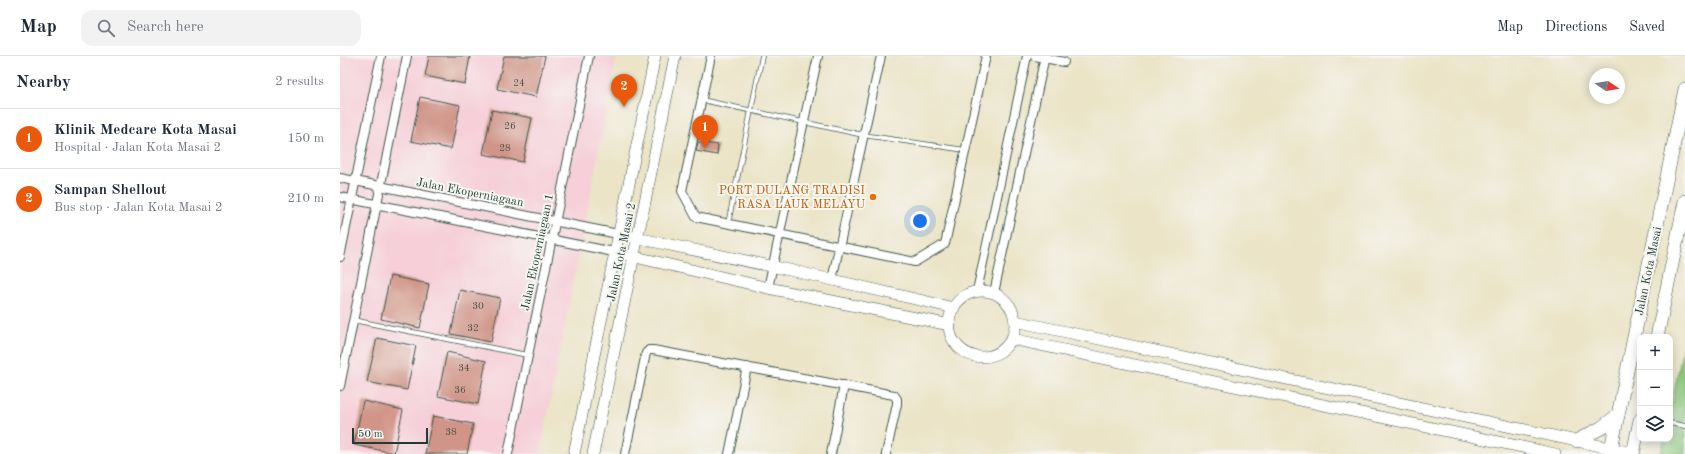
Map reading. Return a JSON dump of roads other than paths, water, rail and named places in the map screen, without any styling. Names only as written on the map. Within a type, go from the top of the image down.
[{"type":"main road","name":"Jalan Kota Masai","points":[[1611,451],[1685,89]]},
{"type":"main road","name":"Jalan Kota Masai","points":[[1658,334],[1685,201]]},
{"type":"main road","points":[[1576,441],[1601,428],[1618,415]]},
{"type":"main road","points":[[1633,453],[1637,434]]},
{"type":"street","points":[[340,257],[381,56]]},
{"type":"street","points":[[340,386],[407,56]]},
{"type":"street","name":"Jalan Ekoperniagaan 1","points":[[508,454],[589,56]]},
{"type":"street","name":"Jalan Kota Masai 2","points":[[574,454],[655,56]]},
{"type":"street","name":"Jalan Kota Masai 2","points":[[593,454],[675,56]]},
{"type":"street","points":[[711,56],[682,193],[698,218],[915,262],[944,246],[986,56]]},
{"type":"street","points":[[768,288],[818,56]]},
{"type":"street","points":[[832,280],[881,56]]},
{"type":"street","points":[[977,291],[1027,56]]},
{"type":"street","points":[[1035,56],[1064,62]]},
{"type":"street","points":[[994,293],[1044,57]]},
{"type":"street","name":"Jalan Ekoperniagaan","points":[[340,178],[618,234]]},
{"type":"street","points":[[340,196],[633,256],[768,288],[950,325]]},
{"type":"street","points":[[618,234],[954,308]]},
{"type":"street","points":[[977,291],[994,293],[1004,299],[1012,309],[1015,321],[1015,330],[1012,339],[997,354],[986,357],[975,356],[965,352],[957,345],[952,336],[950,325],[954,308],[960,300],[968,294],[977,291]]},
{"type":"street","points":[[1015,321],[1576,441],[1611,451],[1633,453]]},
{"type":"street","points":[[1012,339],[1555,454]]},
{"type":"street","points":[[625,454],[646,353],[649,350],[890,393],[897,399],[886,454]]},
{"type":"street","points":[[729,454],[746,367]]},
{"type":"street","points":[[831,454],[844,385]]},
{"type":"lane","points":[[728,224],[762,56]]},
{"type":"lane","points":[[702,100],[863,135],[965,150]]},
{"type":"lane","points":[[353,320],[527,355]]},
{"type":"lane","points":[[1673,424],[1685,426]]},
{"type":"place","name":"Sampan Shellout","points":[[624,107]]},
{"type":"place","name":"Klinik Medcare Kota Masai","points":[[705,148]]},
{"type":"place","name":"PORT DULANG TRADISI RASA LAUK MELAYU","points":[[873,197]]}]
